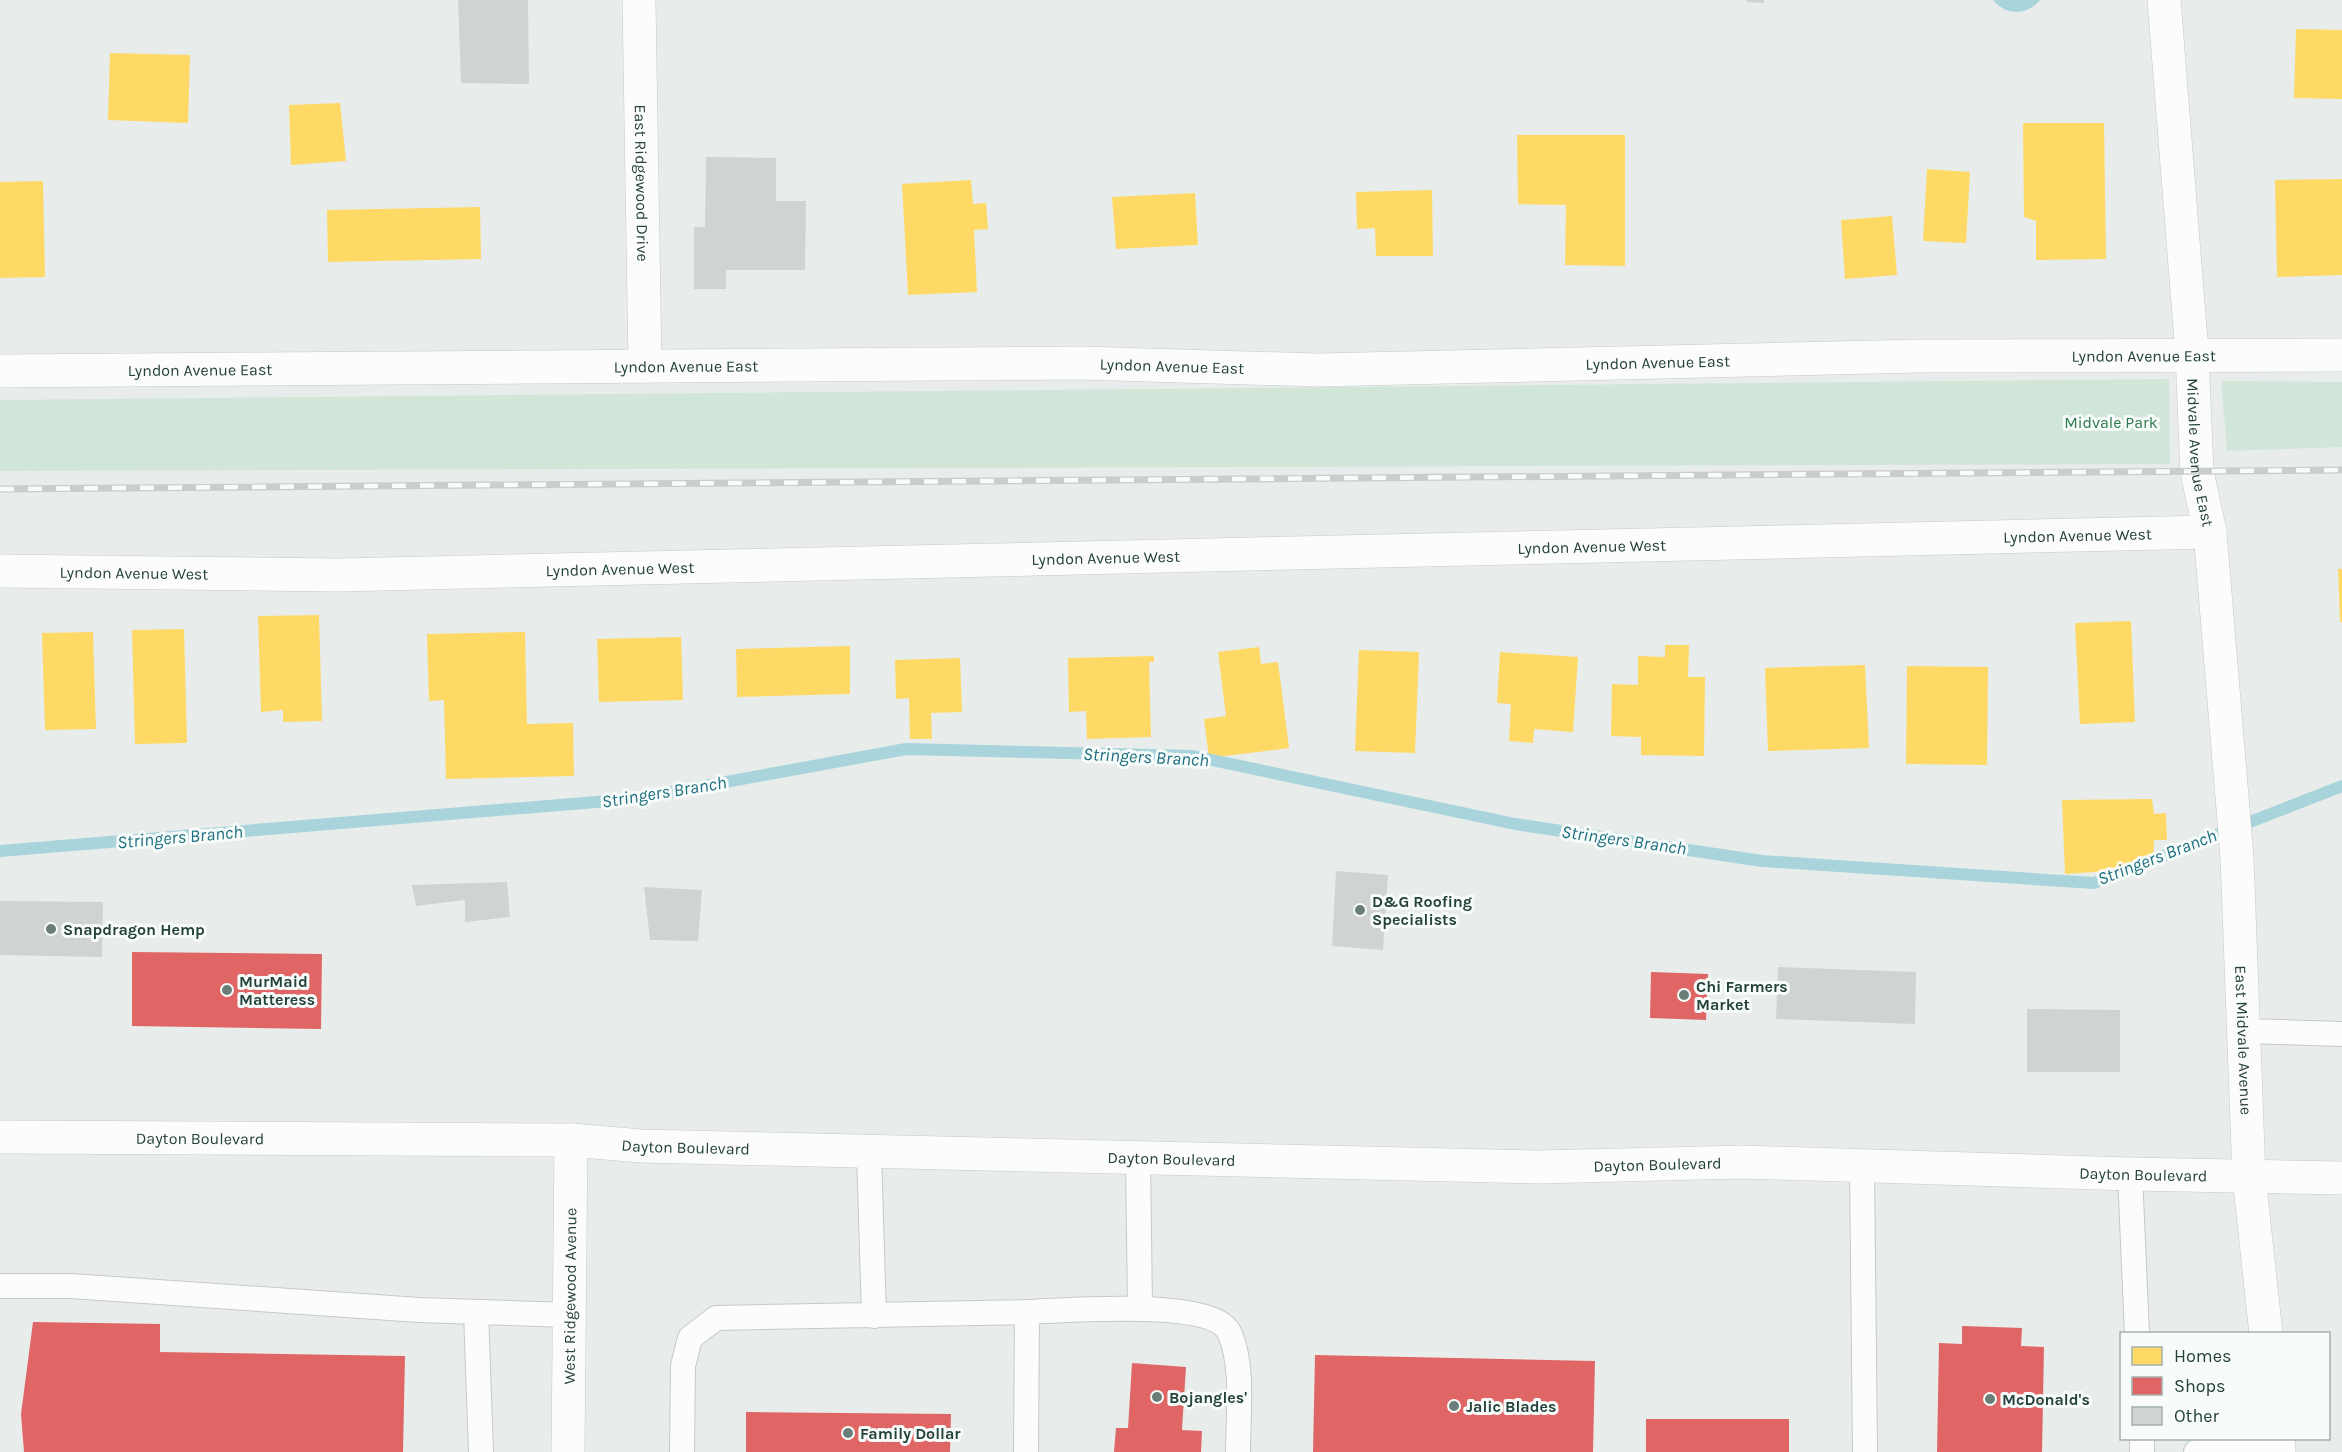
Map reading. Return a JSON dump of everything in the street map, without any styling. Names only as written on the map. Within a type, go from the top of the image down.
[{"type":"street","name":"East Ridgewood Drive","points":[[639,0],[645,366]]},
{"type":"street","name":"Midvale Avenue East","points":[[2164,0],[2192,354],[2197,472],[2210,532],[2240,905]]},
{"type":"street","name":"Lyndon Avenue East","points":[[0,371],[1082,363],[1317,370],[1919,356],[2342,355]]},
{"type":"street","name":"Lyndon Avenue West","points":[[0,571],[339,575],[2210,532]]},
{"type":"street","name":"East Midvale Avenue","points":[[2240,905],[2249,1177],[2266,1332]]},
{"type":"street","name":"Dayton Boulevard","points":[[0,1137],[571,1140],[641,1146],[1539,1167],[1742,1162],[2342,1178]]},
{"type":"street","name":"West Ridgewood Avenue","points":[[568,1452],[571,1140]]},
{"type":"lane","points":[[2244,1031],[2342,1034]]},
{"type":"lane","points":[[869,1152],[874,1316]]},
{"type":"lane","points":[[1138,1158],[1140,1307]]},
{"type":"lane","points":[[1862,1166],[1865,1452]]},
{"type":"lane","points":[[2130,1174],[2137,1332]]},
{"type":"lane","points":[[0,1286],[70,1286],[419,1310],[570,1315]]},
{"type":"lane","points":[[682,1452],[683,1366],[690,1338],[716,1318],[874,1316],[1140,1307],[1208,1317],[1229,1331],[1237,1359],[1238,1452]]},
{"type":"lane","points":[[476,1312],[481,1452]]},
{"type":"lane","points":[[1026,1452],[1027,1312]]},
{"type":"lane","points":[[2196,1452],[2279,1444]]},
{"type":"green space","name":"Midvale Park","points":[[2169,379],[2170,464],[0,471],[0,400]]},
{"type":"green space","points":[[2221,381],[2342,382],[2342,447],[2227,451]]},
{"type":"water","points":[[1993,0],[2040,0],[2029,9],[2016,12],[2004,9]]},
{"type":"building: Homes","points":[[2296,29],[2342,30],[2342,99],[2294,98]]},
{"type":"building: Homes","points":[[110,53],[190,55],[188,123],[108,120]]},
{"type":"building: Homes","points":[[340,103],[346,161],[291,165],[289,105]]},
{"type":"building: Homes","points":[[2023,123],[2104,123],[2106,259],[2036,260],[2036,221],[2024,217]]},
{"type":"building: Homes","points":[[1517,135],[1625,135],[1625,266],[1565,265],[1566,205],[1518,204]]},
{"type":"building: Homes","points":[[1927,169],[1970,172],[1966,243],[1923,241]]},
{"type":"building: Homes","points":[[2342,179],[2342,275],[2277,277],[2275,180]]},
{"type":"building: Homes","points":[[971,180],[973,204],[986,203],[988,229],[974,230],[977,292],[908,295],[902,184]]},
{"type":"building: Homes","points":[[43,181],[45,277],[0,278],[0,182]]},
{"type":"building: Homes","points":[[1432,190],[1433,256],[1376,256],[1375,228],[1357,229],[1356,192]]},
{"type":"building: Homes","points":[[1195,193],[1198,245],[1116,249],[1112,197]]},
{"type":"building: Homes","points":[[480,207],[481,259],[328,262],[327,210]]},
{"type":"building: Homes","points":[[1892,216],[1897,275],[1845,279],[1841,220]]},
{"type":"building: Homes","points":[[2338,569],[2342,569],[2342,622],[2340,622]]},
{"type":"building: Homes","points":[[319,615],[322,721],[283,722],[283,710],[261,712],[258,616]]},
{"type":"building: Homes","points":[[2131,621],[2135,722],[2080,724],[2075,623]]},
{"type":"building: Homes","points":[[184,629],[187,743],[135,744],[132,630]]},
{"type":"building: Homes","points":[[93,632],[96,729],[45,730],[42,633]]},
{"type":"building: Homes","points":[[525,632],[527,724],[573,723],[574,776],[446,779],[444,700],[429,701],[427,634]]},
{"type":"building: Homes","points":[[681,637],[683,700],[599,702],[597,639]]},
{"type":"building: Homes","points":[[1665,645],[1689,645],[1688,677],[1705,677],[1704,756],[1641,755],[1641,737],[1611,736],[1612,684],[1638,685],[1638,656],[1665,657]]},
{"type":"building: Homes","points":[[850,646],[850,694],[737,697],[736,649]]},
{"type":"building: Homes","points":[[1259,647],[1261,664],[1278,662],[1289,748],[1209,758],[1204,719],[1226,716],[1218,652]]},
{"type":"building: Homes","points":[[1359,650],[1419,652],[1415,753],[1355,751]]},
{"type":"building: Homes","points":[[1500,652],[1578,657],[1573,732],[1534,729],[1533,743],[1509,741],[1511,704],[1497,703]]},
{"type":"building: Homes","points":[[1154,656],[1154,662],[1149,662],[1151,737],[1087,739],[1086,711],[1069,712],[1068,658]]},
{"type":"building: Homes","points":[[960,658],[962,712],[931,713],[932,739],[910,739],[909,698],[896,699],[895,660]]},
{"type":"building: Homes","points":[[1865,665],[1869,748],[1768,751],[1765,668]]},
{"type":"building: Homes","points":[[1907,666],[1988,667],[1987,765],[1906,764]]},
{"type":"building: Homes","points":[[2152,799],[2154,814],[2166,813],[2167,840],[2154,840],[2153,868],[2065,874],[2062,800]]},
{"type":"building: Shops","name":"MurMaid Matteress","points":[[132,952],[322,954],[321,1029],[132,1026]]},
{"type":"building: Shops","points":[[1651,972],[1708,974],[1706,1020],[1650,1018]]},
{"type":"building: Shops","points":[[33,1322],[160,1324],[160,1352],[405,1356],[403,1452],[24,1452],[21,1414]]},
{"type":"building: Shops","name":"McDonald's","points":[[1962,1326],[2022,1328],[2021,1346],[2044,1347],[2042,1452],[1937,1452],[1939,1343],[1962,1344]]},
{"type":"building: Shops","name":"Jalic Blades","points":[[1315,1355],[1595,1361],[1593,1452],[1313,1452]]},
{"type":"building: Shops","name":"Bojangles'","points":[[1132,1363],[1186,1367],[1182,1430],[1202,1431],[1201,1452],[1114,1452],[1116,1428],[1128,1428]]},
{"type":"building: Shops","name":"Family Dollar","points":[[746,1412],[951,1414],[950,1452],[746,1452]]},
{"type":"building: Shops","points":[[1646,1419],[1789,1419],[1789,1452],[1646,1452]]},
{"type":"building: Other","points":[[458,0],[528,0],[529,84],[461,83]]},
{"type":"building: Other","points":[[1747,0],[1764,0],[1764,3],[1747,2]]},
{"type":"building: Other","points":[[706,157],[776,158],[776,201],[806,201],[805,270],[726,270],[726,289],[694,289],[694,227],[705,227]]},
{"type":"building: Other","name":"D&G Roofing Specialists","points":[[1336,871],[1388,875],[1383,950],[1332,946]]},
{"type":"building: Other","points":[[507,882],[510,917],[465,922],[465,900],[416,906],[412,885]]},
{"type":"building: Other","points":[[644,887],[702,890],[698,941],[650,940]]},
{"type":"building: Other","name":"Snapdragon Hemp","points":[[0,901],[103,902],[102,957],[0,955]]},
{"type":"building: Other","points":[[1778,967],[1916,972],[1915,1024],[1776,1019]]},
{"type":"building: Other","points":[[2027,1009],[2120,1010],[2120,1072],[2027,1072]]},
{"type":"waterway","name":"Stringers Branch","points":[[0,851],[633,799],[906,749],[1193,756],[1515,824],[1762,861],[2094,883],[2342,786]]},
{"type":"railway","points":[[0,489],[2342,470]]},
{"type":"place","name":"D&G Roofing Specialists","points":[[1360,910]]},
{"type":"place","name":"Snapdragon Hemp","points":[[51,929]]},
{"type":"place","name":"MurMaid Matteress","points":[[227,990]]},
{"type":"place","name":"Chi Farmers Market","points":[[1684,995]]},
{"type":"place","name":"Bojangles'","points":[[1157,1397]]},
{"type":"place","name":"McDonald's","points":[[1990,1399]]},
{"type":"place","name":"Jalic Blades","points":[[1454,1406]]},
{"type":"place","name":"Family Dollar","points":[[848,1433]]}]
